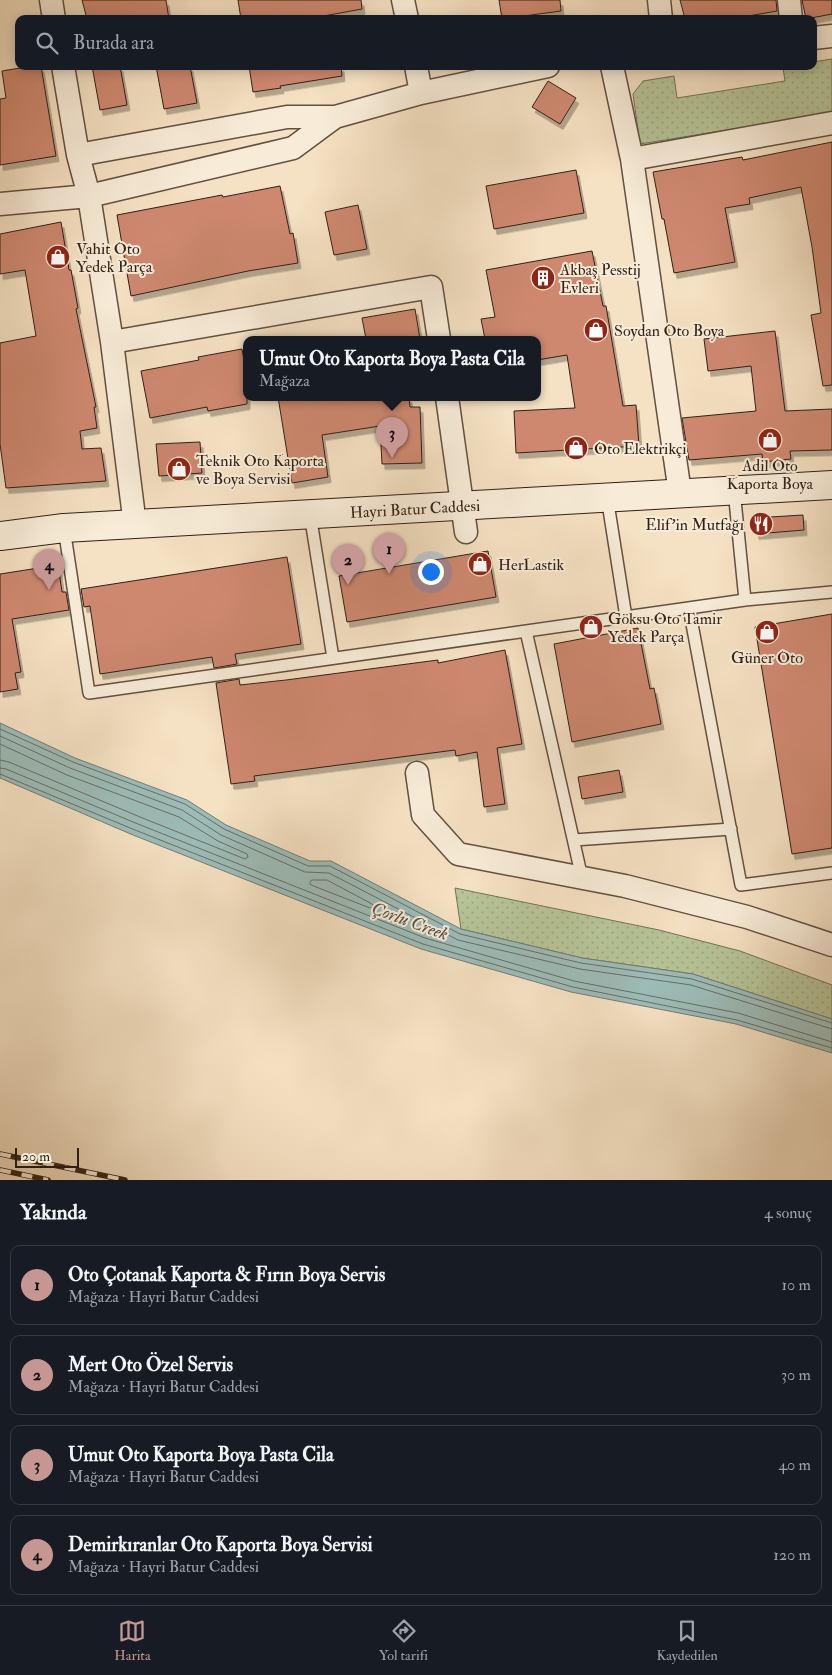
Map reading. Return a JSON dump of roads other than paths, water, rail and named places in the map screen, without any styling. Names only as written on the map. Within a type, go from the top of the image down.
[{"type":"main road","name":"Hayri Batur Caddesi","points":[[0,536],[64,528],[832,486]]},
{"type":"street","points":[[51,0],[53,15]]},
{"type":"street","points":[[403,0],[406,15]]},
{"type":"street","points":[[659,0],[661,15]]},
{"type":"street","points":[[789,0],[791,15]]},
{"type":"street","points":[[817,38],[832,36]]},
{"type":"street","points":[[64,70],[78,155],[89,196],[112,342],[135,525]]},
{"type":"street","points":[[417,70],[422,93]]},
{"type":"street","points":[[78,155],[286,117],[335,117],[422,93],[529,70]]},
{"type":"street","points":[[613,70],[632,160],[680,493]]},
{"type":"street","points":[[0,204],[89,196],[293,148],[335,117]]},
{"type":"street","points":[[632,160],[832,123]]},
{"type":"street","points":[[112,342],[431,287],[438,336]]},
{"type":"street","points":[[448,401],[466,532]]},
{"type":"street","points":[[417,773],[423,815],[458,854],[625,886],[747,917],[832,945]]},
{"type":"lane","points":[[734,490],[744,600]]},
{"type":"lane","points":[[607,497],[626,617]]},
{"type":"lane","points":[[310,514],[333,658]]},
{"type":"lane","points":[[64,528],[89,693],[744,600],[832,592]]},
{"type":"lane","points":[[689,608],[741,885],[832,873]]},
{"type":"lane","points":[[526,631],[582,878]]},
{"type":"lane","points":[[574,840],[730,829]]},
{"type":"water","name":"Çorlu Creek","points":[[0,723],[75,758],[187,800],[226,825],[310,861],[331,861],[461,929],[582,958],[693,974],[832,1019],[832,1053],[736,1024],[571,992],[421,949],[133,835],[0,778]]},
{"type":"railway","points":[[0,1154],[125,1180]]},
{"type":"railway","points":[[0,1170],[48,1180]]},
{"type":"place","name":"Vahit Oto Yedek Parça","points":[[58,257]]},
{"type":"place","name":"Akbaş Pesstij Evleri","points":[[543,278]]},
{"type":"place","name":"Soydan Oto Boya","points":[[596,330]]},
{"type":"place","name":"Adil Oto Kaporta Boya","points":[[770,440]]},
{"type":"place","name":"Oto Elektrikçi","points":[[576,448]]},
{"type":"place","name":"Umut Oto Kaporta Boya Pasta Cila","points":[[392,458]]},
{"type":"place","name":"Teknik Oto Kaporta ve Boya Servisi","points":[[179,469]]},
{"type":"place","name":"Elif'in Mutfağı","points":[[761,524]]},
{"type":"place","name":"HerLastik","points":[[480,564]]},
{"type":"place","name":"Oto Çotanak Kaporta & Fırın Boya Servis","points":[[389,574]]},
{"type":"place","name":"Mert Oto Özel Servis","points":[[348,585]]},
{"type":"place","name":"Demirkıranlar Oto Kaporta Boya Servisi","points":[[49,590]]},
{"type":"place","name":"Göksu Oto Tamir Yedek Parça","points":[[591,627]]},
{"type":"place","name":"Güner Oto","points":[[767,632]]}]
